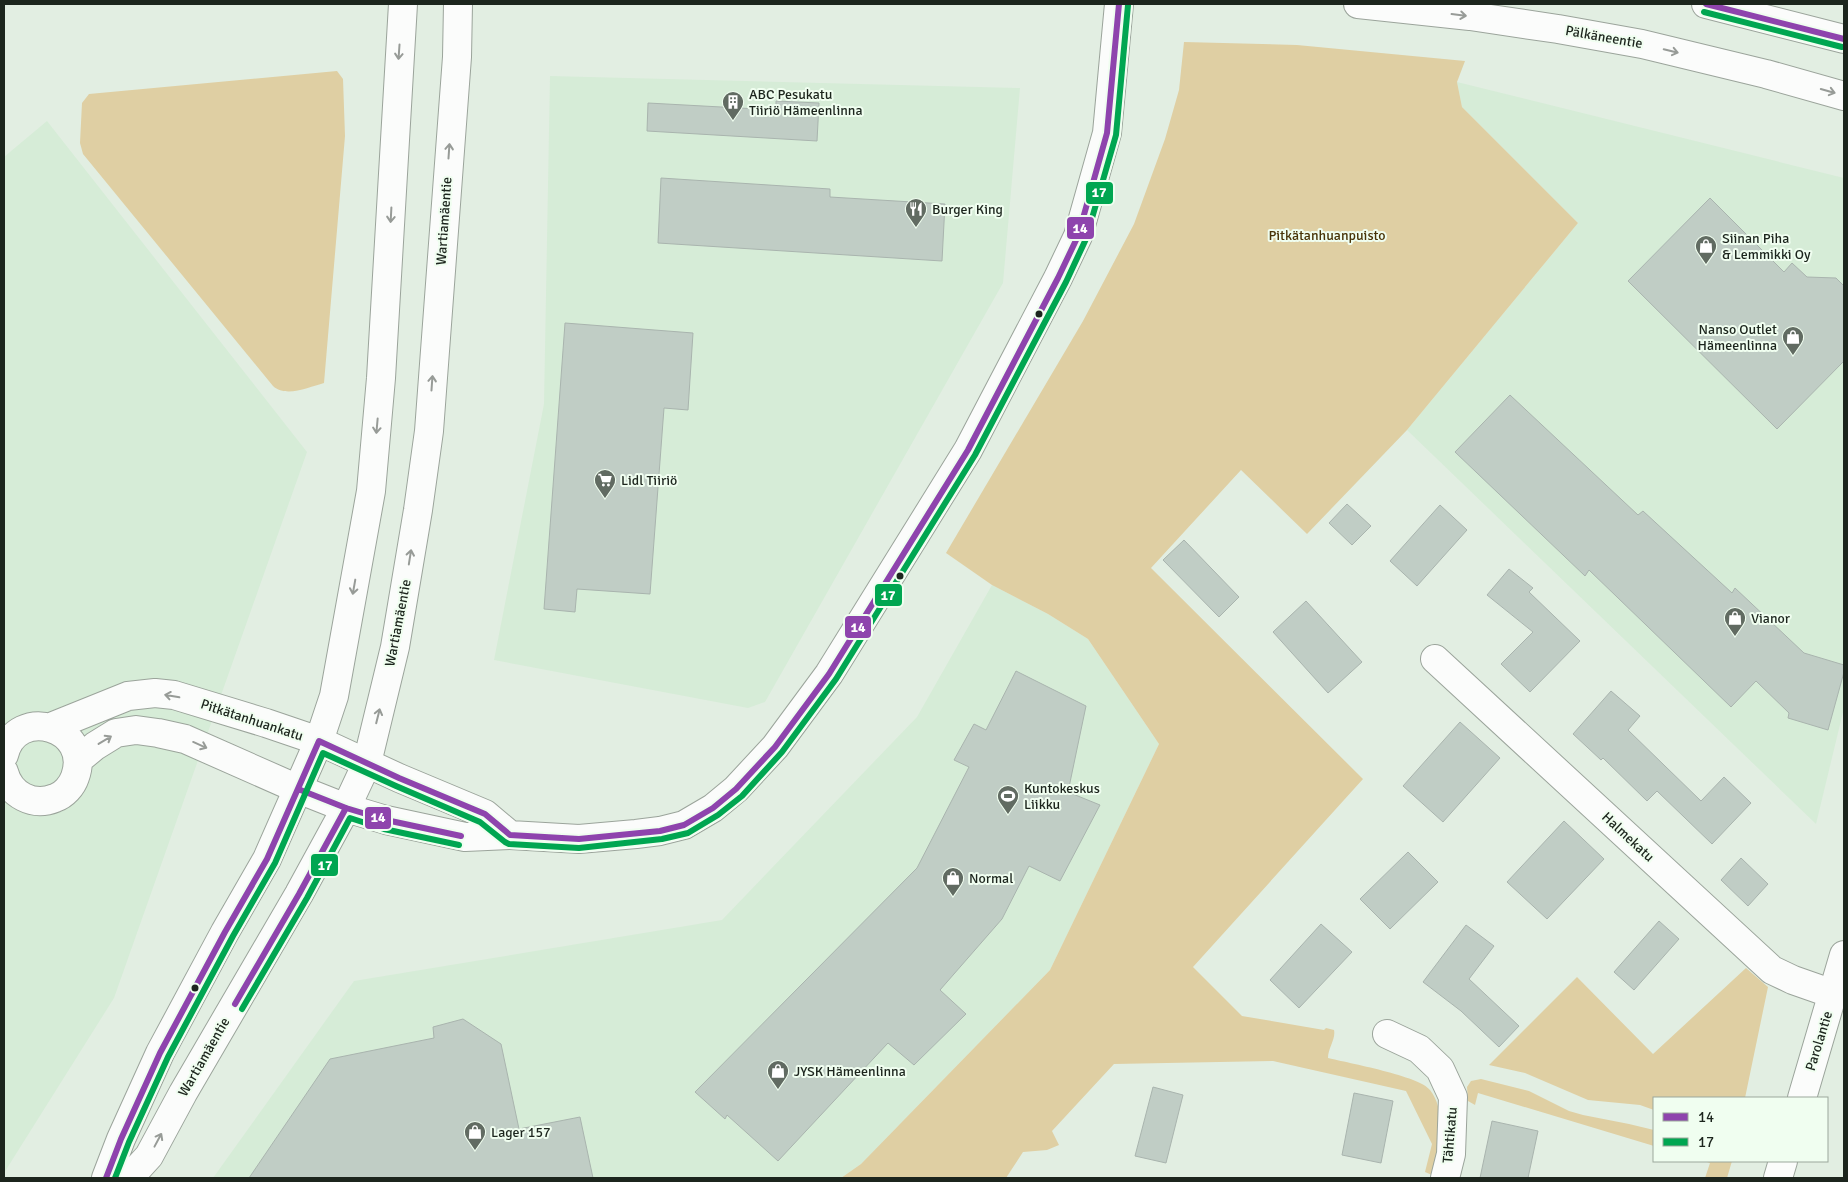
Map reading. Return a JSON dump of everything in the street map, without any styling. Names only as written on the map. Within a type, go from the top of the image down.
[{"type":"main road","points":[[106,1178],[121,1139],[160,1053],[225,932],[267,859],[319,742],[334,696],[371,491],[381,378],[403,4]]},
{"type":"main road","name":"Wartiamäentie","points":[[129,1178],[149,1156],[183,1093],[300,894],[346,808],[367,763],[395,647],[418,510],[428,431],[457,58],[458,4]]},
{"type":"main road","points":[[78,760],[95,746],[116,733],[136,730],[186,739],[298,789],[346,808],[386,820],[465,837],[510,835],[579,839],[660,831],[684,825],[713,808],[736,789],[775,747],[823,682],[968,450],[1058,278],[1078,236],[1108,132],[1119,4]]},
{"type":"main road","name":"Pälkäneentie","points":[[1358,4],[1470,16],[1642,44],[1766,74],[1844,96]]},
{"type":"main road","points":[[1706,4],[1844,39]]},
{"type":"main road","name":"Halmekatu","points":[[1436,659],[1772,970],[1793,980],[1833,994]]},
{"type":"main road","name":"Pitkätanhuankatu","points":[[4,755],[10,740],[18,733],[34,727],[51,727],[128,696],[155,693],[174,695],[319,742],[485,814],[510,835]]},
{"type":"main road","points":[[4,772],[9,785],[15,792],[32,801],[56,798],[66,790],[73,782],[78,760],[75,749],[69,740],[61,732],[51,727]]},
{"type":"main road","name":"Parolantie","points":[[1802,1097],[1844,956]]},
{"type":"main road","name":"Tähtikatu","points":[[1387,1034],[1419,1049],[1440,1069],[1453,1097],[1451,1154],[1445,1178]]},
{"type":"main road","points":[[1778,1178],[1783,1162]]},
{"type":"shaded area","points":[[550,76],[1020,88],[1003,283],[765,702],[748,708],[494,660],[544,404]]},
{"type":"shaded area","points":[[1457,82],[1844,178],[1844,708],[1816,824],[1407,430],[1578,223],[1462,107]]},
{"type":"shaded area","points":[[47,121],[307,452],[114,998],[4,1173],[4,157]]},
{"type":"shaded area","points":[[992,585],[1048,614],[1088,639],[1159,744],[1050,970],[861,1164],[841,1178],[213,1178],[354,981],[722,920],[917,717]]},
{"type":"green space","name":"Pitkätanhuanpuisto","points":[[1184,42],[1297,45],[1465,61],[1457,82],[1462,107],[1578,223],[1407,430],[1307,534],[1241,470],[1151,568],[1363,779],[1193,967],[1242,1016],[1324,1030],[1326,1028],[1334,1030],[1328,1058],[1399,1075],[1424,1085],[1430,1090],[1436,1099],[1440,1120],[1439,1143],[1432,1175],[1425,1172],[1432,1144],[1406,1091],[1273,1061],[1114,1064],[1052,1131],[1059,1145],[1047,1150],[1023,1152],[1006,1178],[841,1178],[861,1164],[1050,970],[1159,744],[1088,639],[1048,614],[992,585],[946,553],[1083,321],[1134,224],[1165,139],[1179,90]]},
{"type":"green space","points":[[337,71],[343,79],[345,136],[324,383],[298,391],[284,391],[273,386],[83,154],[80,143],[82,103],[89,94]]},
{"type":"green space","points":[[1746,968],[1768,987],[1745,1097],[1653,1097],[1653,1110],[1640,1105],[1588,1100],[1525,1073],[1489,1065],[1577,977],[1653,1054]]},
{"type":"green space","points":[[1481,1079],[1529,1091],[1569,1111],[1653,1130],[1653,1146],[1478,1093],[1475,1105],[1468,1101],[1467,1087],[1471,1081]]},
{"type":"green space","points":[[1707,1162],[1732,1162],[1727,1178],[1705,1178],[1710,1163]]},
{"type":"building","name":"ABC Pesukatu Tiiriö Hämeenlinna","points":[[776,101],[819,103],[817,141],[647,131],[648,103],[776,110]]},
{"type":"building","points":[[661,178],[830,189],[830,197],[945,204],[942,261],[658,243]]},
{"type":"building","points":[[1710,198],[1784,272],[1792,263],[1807,277],[1836,278],[1844,286],[1844,361],[1777,429],[1628,281]]},
{"type":"building","name":"Lidl Tiiriö","points":[[565,323],[693,333],[688,410],[664,408],[650,594],[577,589],[575,612],[544,609]]},
{"type":"building","points":[[1510,395],[1638,515],[1643,511],[1732,593],[1735,588],[1804,653],[1844,665],[1844,672],[1828,730],[1788,718],[1789,713],[1756,681],[1731,707],[1589,570],[1585,576],[1455,452]]},
{"type":"building","points":[[1347,504],[1371,526],[1352,545],[1329,523]]},
{"type":"building","points":[[1440,505],[1467,530],[1417,586],[1390,561]]},
{"type":"building","points":[[1184,540],[1239,597],[1219,617],[1163,560]]},
{"type":"building","points":[[1509,569],[1533,588],[1529,592],[1580,641],[1530,692],[1501,664],[1533,632],[1487,595]]},
{"type":"building","points":[[1306,601],[1362,662],[1328,693],[1273,632]]},
{"type":"building","points":[[1016,671],[1086,706],[1068,792],[1100,805],[1060,881],[1029,866],[1002,919],[940,990],[966,1014],[914,1065],[888,1043],[778,1161],[727,1115],[725,1119],[695,1092],[917,868],[969,767],[954,760],[974,724],[986,730]]},
{"type":"building","points":[[1611,691],[1640,716],[1628,730],[1701,801],[1724,777],[1751,803],[1712,844],[1657,791],[1647,801],[1603,758],[1601,760],[1573,734]]},
{"type":"building","points":[[1460,722],[1500,758],[1443,822],[1403,786]]},
{"type":"building","points":[[1564,821],[1604,859],[1547,919],[1507,882]]},
{"type":"building","points":[[1408,852],[1438,882],[1390,929],[1360,899]]},
{"type":"building","points":[[1741,858],[1768,884],[1748,906],[1721,880]]},
{"type":"building","points":[[1659,921],[1679,939],[1634,990],[1614,972]]},
{"type":"building","points":[[1321,924],[1352,952],[1299,1008],[1270,980]]},
{"type":"building","points":[[1466,925],[1494,946],[1469,979],[1519,1026],[1499,1047],[1461,1011],[1423,982]]},
{"type":"building","points":[[463,1019],[501,1044],[519,1129],[580,1117],[593,1178],[249,1178],[330,1059],[434,1038],[433,1027]]},
{"type":"building","points":[[1153,1087],[1183,1095],[1166,1163],[1135,1156]]},
{"type":"building","points":[[1354,1093],[1393,1101],[1381,1163],[1342,1155]]},
{"type":"building","points":[[1492,1121],[1538,1131],[1528,1178],[1480,1178]]},
{"type":"transit line","name":"14","points":[[106,1178],[121,1139],[160,1053],[225,932],[267,859],[319,741],[399,778],[485,814],[510,835],[579,839],[660,831],[684,825],[713,808],[736,789],[775,747],[829,674],[968,450],[1078,236],[1107,133],[1119,4]]},
{"type":"transit line","name":"14","points":[[1706,4],[1844,39]]},
{"type":"transit line","name":"17","points":[[115,1178],[129,1142],[168,1057],[233,936],[275,863],[323,753],[480,822],[509,844],[579,848],[662,839],[688,833],[718,815],[742,796],[782,752],[836,679],[975,455],[1066,282],[1086,239],[1116,135],[1128,5]]},
{"type":"transit line","name":"17","points":[[1704,12],[1842,47]]},
{"type":"transit line","name":"14","points":[[298,789],[346,808],[386,820],[461,836]]},
{"type":"transit line","name":"14","points":[[235,1004],[346,808]]},
{"type":"transit line","name":"17","points":[[242,1009],[307,898],[350,818],[384,829],[459,845]]},
{"type":"place","name":"ABC Pesukatu Tiiriö Hämeenlinna","points":[[733,121]]},
{"type":"place","name":"Burger King","points":[[916,228]]},
{"type":"place","name":"Siinan Piha & Lemmikki Oy","points":[[1706,265]]},
{"type":"place","name":"Nanso Outlet Hämeenlinna","points":[[1793,356]]},
{"type":"place","name":"Lidl Tiiriö","points":[[605,499]]},
{"type":"place","name":"Vianor","points":[[1735,637]]},
{"type":"place","name":"Kuntokeskus Liikku","points":[[1008,815]]},
{"type":"place","name":"Normal","points":[[953,897]]},
{"type":"place","name":"JYSK Hämeenlinna","points":[[778,1090]]},
{"type":"place","name":"Lager 157","points":[[475,1151]]}]
